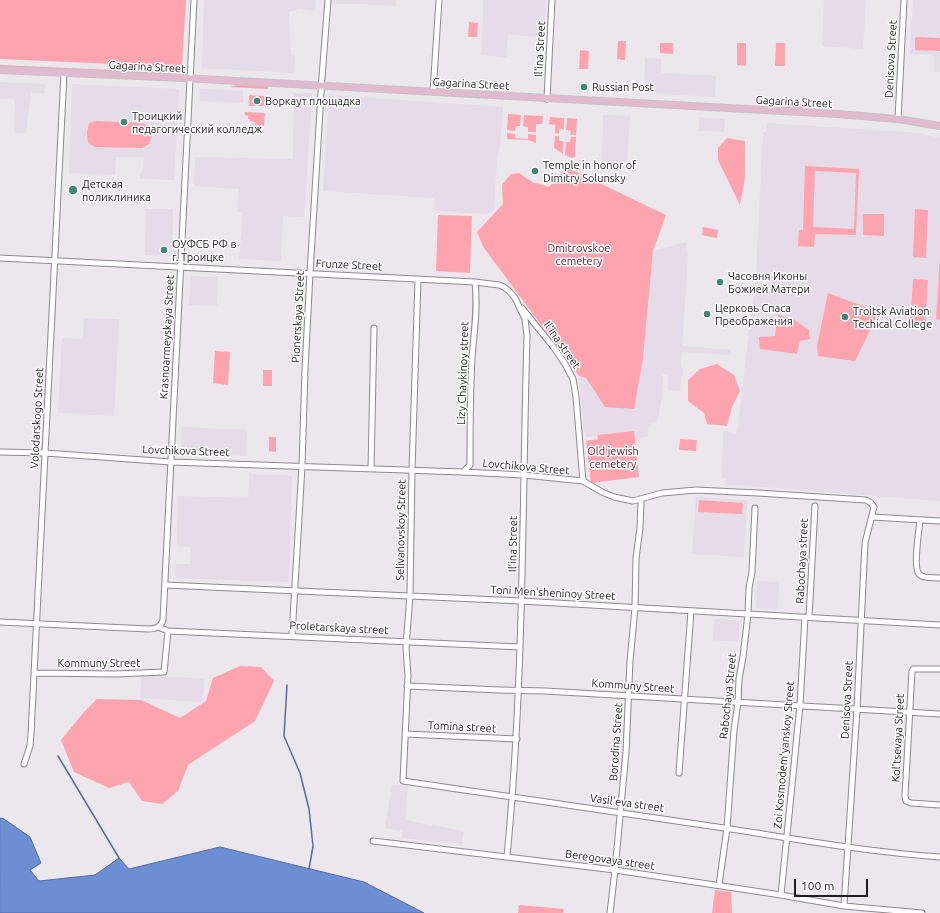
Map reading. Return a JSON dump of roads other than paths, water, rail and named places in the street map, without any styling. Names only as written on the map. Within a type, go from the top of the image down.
[{"type":"main road","name":"Gagarina Street","points":[[0,70],[837,114],[898,119],[940,126]]},
{"type":"street","name":"Krasnoarmeyskaya Street","points":[[159,626],[164,615],[194,0]]},
{"type":"street","name":"Pionerskaya Street","points":[[292,636],[302,466],[304,384],[310,273],[328,0]]},
{"type":"street","points":[[433,92],[439,0]]},
{"type":"street","name":"Il'ina Street","points":[[547,99],[552,0]]},
{"type":"street","name":"Denisova Street","points":[[898,119],[904,0]]},
{"type":"street","name":"Volodarskogo Street","points":[[24,764],[30,746],[64,73]]},
{"type":"street","name":"Frunze Street","points":[[0,258],[475,282],[504,287]]},
{"type":"street","name":"Selivanovskoy Street","points":[[404,781],[407,686],[405,655],[410,595],[418,279]]},
{"type":"street","name":"Lizy Chaykinoy street","points":[[470,465],[471,378],[477,298],[475,282]]},
{"type":"street","name":"Il'ina Street","points":[[504,287],[515,298],[525,319],[527,336],[519,690],[513,797],[507,856]]},
{"type":"street","name":"Il'ina street","points":[[515,298],[555,349],[573,379],[576,397],[583,482]]},
{"type":"street","points":[[371,469],[374,328]]},
{"type":"street","name":"Lovchikova Street","points":[[0,452],[45,453],[171,462],[524,475],[583,482],[614,497],[633,501],[662,493],[696,490],[866,500],[874,507],[872,517]]},
{"type":"street","points":[[463,472],[470,465],[475,472]]},
{"type":"street","name":"Borodina Street","points":[[610,913],[626,752],[630,661],[635,608],[636,558],[640,528],[640,500]]},
{"type":"street","name":"Rabochaya street","points":[[807,617],[815,506]]},
{"type":"street","name":"Rabochaya Street","points":[[719,885],[726,828],[739,679],[748,614],[749,588],[754,549],[755,508]]},
{"type":"street","points":[[872,517],[940,521]]},
{"type":"street","name":"Denisova Street","points":[[844,906],[866,543],[872,517]]},
{"type":"street","points":[[920,520],[916,564],[917,572],[922,576],[940,578]]},
{"type":"street","name":"Toni Men'sheninoy Street","points":[[165,585],[410,595],[940,625]]},
{"type":"street","name":"Kommuny Street","points":[[679,773],[691,612]]},
{"type":"street","name":"Zoi Kosmodem'yanskoy Street","points":[[781,894],[800,705],[807,617]]},
{"type":"street","name":"Proletarskaya street","points":[[0,622],[148,629],[159,626],[168,631],[520,647]]},
{"type":"street","name":"Kommuny Street","points":[[34,673],[115,674],[164,672],[168,631]]},
{"type":"street","name":"Kol'tsevaya Street","points":[[940,669],[914,669],[912,671],[905,799],[910,803],[940,805]]},
{"type":"street","name":"Kommuny Street","points":[[407,686],[629,695],[685,700],[800,705],[940,714]]},
{"type":"street","name":"Tomina street","points":[[406,734],[517,740]]},
{"type":"street","name":"Vasil'eva street","points":[[404,781],[620,812],[848,848],[896,854],[940,857]]},
{"type":"street","name":"Beregovaya street","points":[[373,841],[615,870],[781,894],[844,906],[922,913]]},
{"type":"water","points":[[0,818],[4,819],[30,837],[41,863],[30,870],[39,881],[95,875],[119,858],[129,869],[220,847],[364,882],[424,913],[0,913]]},
{"type":"waterway","points":[[287,685],[284,736],[300,773],[309,809],[313,846],[309,869]]},
{"type":"waterway","points":[[58,756],[119,858]]},
{"type":"place","name":"Russian Post","points":[[584,87]]},
{"type":"place","name":"Воркаут площадка","points":[[257,101]]},
{"type":"place","name":"Троицкий педагогический колледж","points":[[124,122]]},
{"type":"place","name":"Temple in honor of Dimitry Solunsky","points":[[535,171]]},
{"type":"place","name":"Детская поликлиника","points":[[73,190]]},
{"type":"place","name":"ОУФСБ РФ в г. Троицке","points":[[164,250]]},
{"type":"place","name":"Часовня Иконы Божией Матери","points":[[720,282]]},
{"type":"place","name":"Церковь Спаса Преображения","points":[[707,314]]},
{"type":"place","name":"Troitsk Aviation Techical College","points":[[845,317]]},
{"type":"park label","name":"Dmitrovskoe cemetery","points":[[579,254]]},
{"type":"park label","name":"Old jewish cemetery","points":[[613,457]]}]
